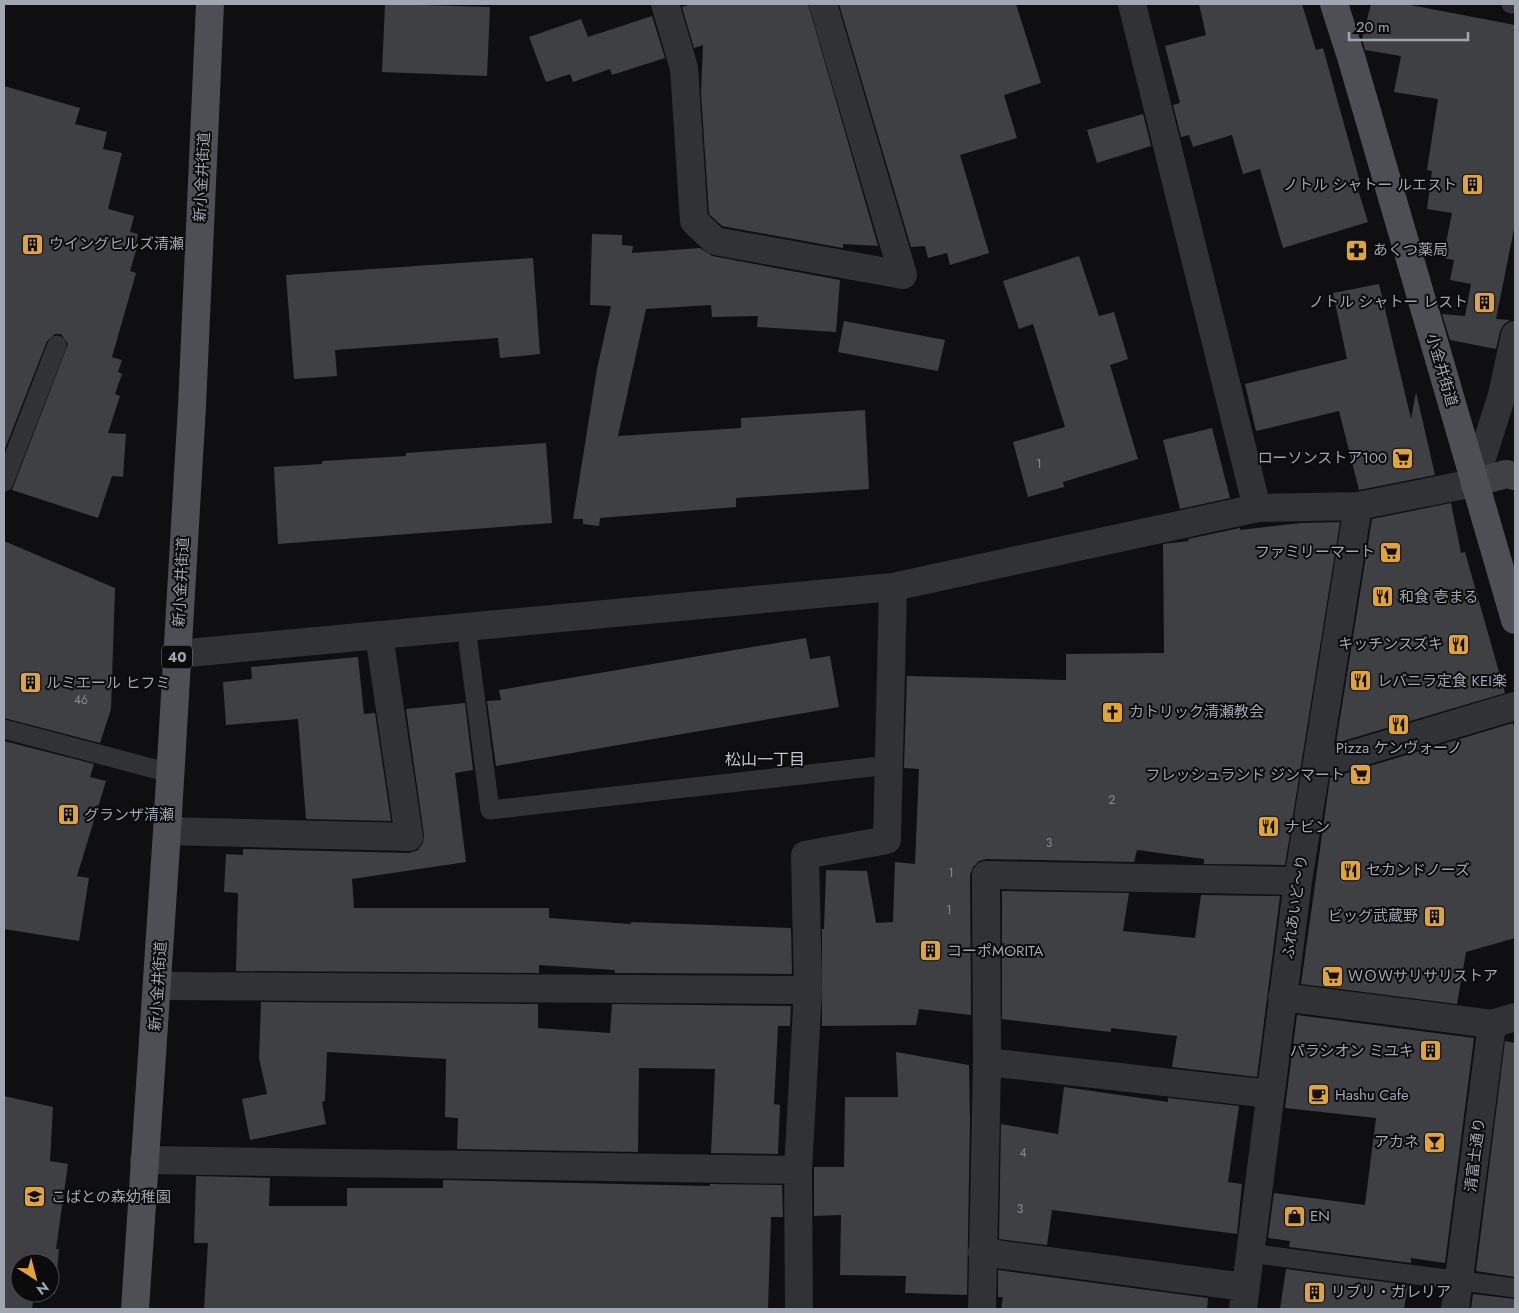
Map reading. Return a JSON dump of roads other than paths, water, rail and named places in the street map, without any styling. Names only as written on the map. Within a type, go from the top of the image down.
[{"type":"main road","name":"新小金井街道","points":[[135,1309],[144,1160],[158,986],[192,396],[210,4]]},
{"type":"main road","name":"小金井街道","points":[[1334,4],[1515,620]]},
{"type":"street","points":[[665,4],[684,68],[694,221],[714,241],[903,274],[823,4]]},
{"type":"street","points":[[1132,4],[1257,508]]},
{"type":"street","points":[[1474,483],[1502,395],[1515,335]]},
{"type":"street","points":[[177,654],[893,587],[1257,508],[1358,506],[1474,483],[1506,474],[1515,476]]},
{"type":"street","name":"ふれあいど～り","points":[[1244,1298],[1298,882],[1358,506]]},
{"type":"street","points":[[799,1309],[798,1170],[808,990],[805,855],[887,840],[893,587]]},
{"type":"street","points":[[167,831],[408,837],[379,635]]},
{"type":"street","points":[[1318,765],[1515,706]]},
{"type":"street","points":[[982,1309],[987,1062],[986,875],[1298,882]]},
{"type":"street","points":[[158,986],[808,990]]},
{"type":"street","points":[[1282,998],[1503,1021]]},
{"type":"street","name":"清富士通り","points":[[1455,1309],[1503,1021]]},
{"type":"street","points":[[987,1062],[1270,1094]]},
{"type":"street","points":[[144,1160],[798,1170]]},
{"type":"street","points":[[982,1252],[1244,1298]]},
{"type":"lane","points":[[4,482],[57,346]]},
{"type":"lane","points":[[466,627],[490,810],[889,765]]},
{"type":"lane","points":[[4,729],[170,773]]},
{"type":"lane","points":[[1250,1252],[1459,1282],[1515,1288]]},
{"type":"place","name":"ノトル シャトー ルエスト","points":[[1473,185]]},
{"type":"place","name":"ウイングヒルズ清瀬","points":[[33,244]]},
{"type":"place","name":"あくつ薬局","points":[[1357,250]]},
{"type":"place","name":"ノトル シャトー レスト","points":[[1484,302]]},
{"type":"place","name":"ローソンストア100","points":[[1403,458]]},
{"type":"place","name":"ファミリーマート","points":[[1391,552]]},
{"type":"place","name":"和食 壱まる","points":[[1383,597]]},
{"type":"place","name":"キッチンスズキ","points":[[1459,644]]},
{"type":"place","name":"レバニラ定食 KEI楽","points":[[1361,681]]},
{"type":"place","name":"ルミエール ヒフミ","points":[[30,683]]},
{"type":"place","name":"カトリック清瀬教会","points":[[1113,712]]},
{"type":"place","name":"Pizza ケンヴォーノ","points":[[1399,725]]},
{"type":"place","name":"フレッシュランド ジンマート","points":[[1361,775]]},
{"type":"place","name":"グランザ清瀬","points":[[68,815]]},
{"type":"place","name":"ナビン","points":[[1269,827]]},
{"type":"place","name":"セカンドノーズ","points":[[1350,870]]},
{"type":"place","name":"ビッグ武蔵野","points":[[1434,916]]},
{"type":"place","name":"コーポMORITA","points":[[931,951]]},
{"type":"place","name":"ＷＯＷサリサリストア","points":[[1332,976]]},
{"type":"place","name":"パラシオン ミユキ","points":[[1430,1051]]},
{"type":"place","name":"Hashu Cafe","points":[[1319,1095]]},
{"type":"place","name":"アカネ","points":[[1435,1142]]},
{"type":"place","name":"こばとの森幼稚園","points":[[35,1197]]},
{"type":"place","name":"EN","points":[[1294,1216]]},
{"type":"place","name":"リブリ・ガレリア","points":[[1315,1292]]},
{"type":"district","name":"松山一丁目","points":[[765,759]]}]
